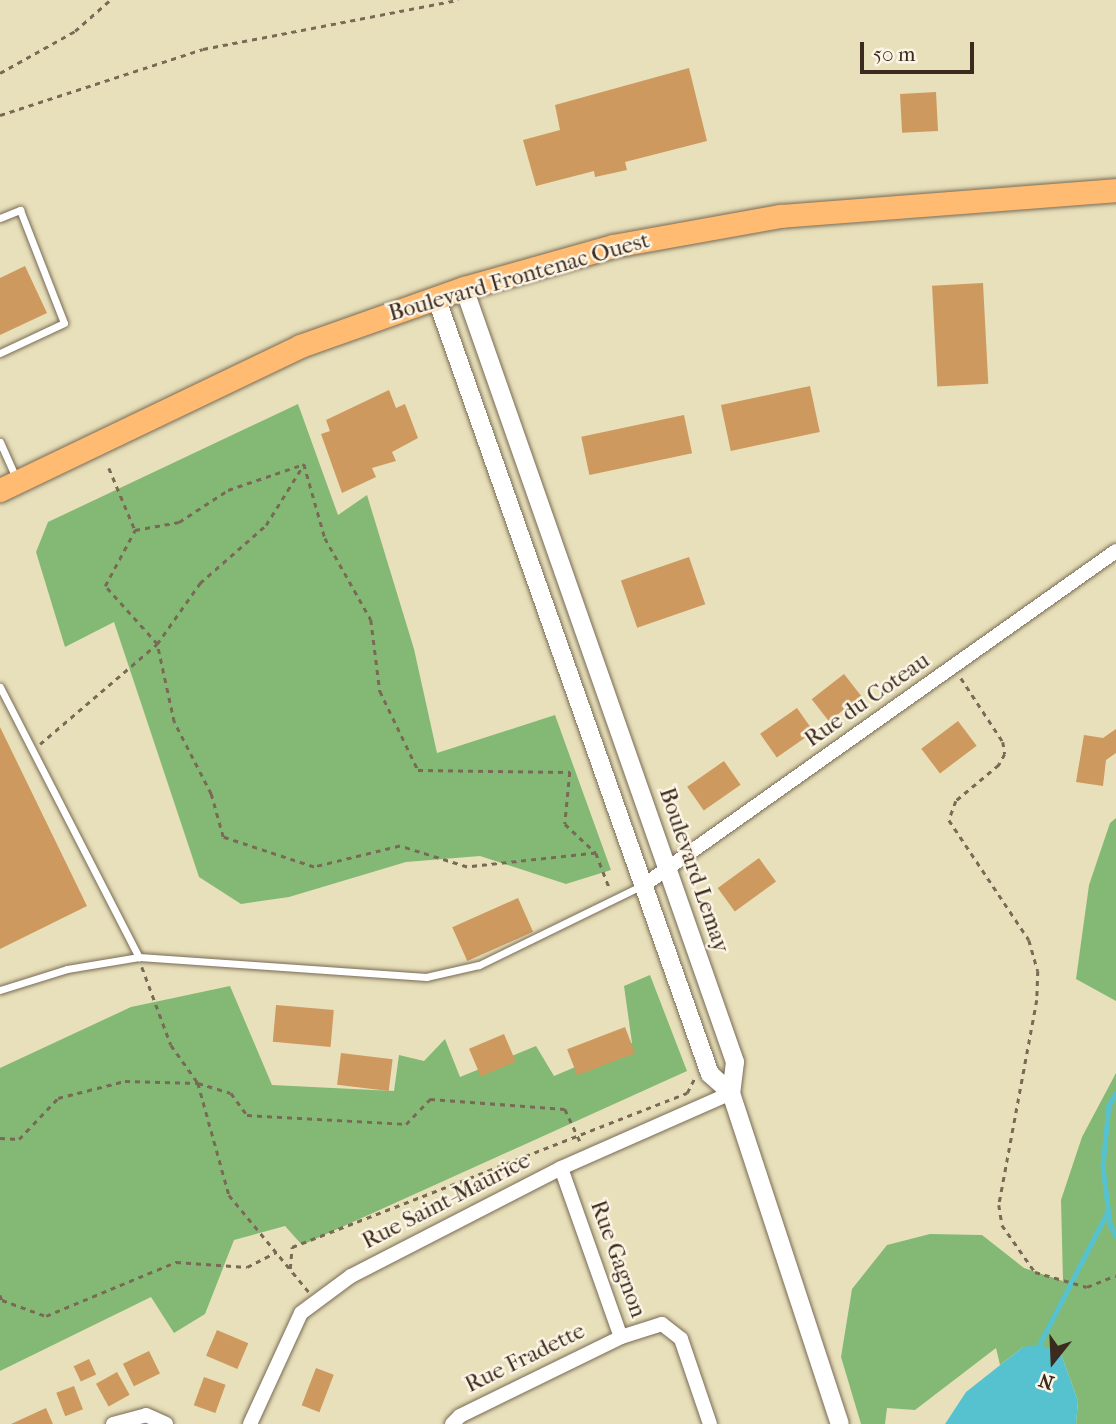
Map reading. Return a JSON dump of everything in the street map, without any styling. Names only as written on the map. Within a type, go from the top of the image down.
[{"type":"main road","name":"Boulevard Frontenac Ouest","points":[[9,486],[300,346],[464,288],[613,246],[780,216],[1116,190]]},
{"type":"street","name":"Boulevard Lemay","points":[[464,288],[735,1062],[731,1093],[840,1424]]},
{"type":"street","name":"Boulevard Lemay","points":[[436,297],[710,1074],[731,1093]]},
{"type":"street","points":[[490,449],[516,436]]},
{"type":"street","name":"Rue du Coteau","points":[[644,885],[1116,551]]},
{"type":"street","points":[[570,677],[596,664]]},
{"type":"street","name":"Rue Saint-Maurice","points":[[250,1424],[301,1313],[351,1276],[561,1168],[731,1093]]},
{"type":"street","name":"Rue Gagnon","points":[[561,1168],[621,1337],[662,1324],[681,1339],[710,1424]]},
{"type":"street","name":"Rue Fradette","points":[[452,1424],[460,1416],[621,1337]]},
{"type":"street","points":[[113,1424],[146,1415],[166,1424]]},
{"type":"lane","points":[[0,218],[20,210],[64,323],[0,353]]},
{"type":"lane","points":[[0,442],[9,486]]},
{"type":"lane","points":[[0,687],[139,957]]},
{"type":"lane","points":[[0,990],[66,970],[139,957],[426,977],[479,965],[644,885]]},
{"type":"path","points":[[0,73],[75,31],[110,0]]},
{"type":"path","points":[[0,115],[202,49],[458,0]]},
{"type":"path","points":[[135,530],[179,522],[228,490],[304,464]]},
{"type":"path","points":[[33,750],[158,644],[200,583],[266,525],[304,464]]},
{"type":"path","points":[[304,464],[325,538],[371,620],[380,691],[418,770],[570,772],[565,824],[596,853],[613,900]]},
{"type":"path","points":[[109,468],[135,530]]},
{"type":"path","points":[[135,530],[105,586],[158,644],[174,722],[211,794],[223,837],[314,867],[400,846],[467,867],[596,853]]},
{"type":"path","points":[[954,666],[1003,742],[1005,754],[999,765],[956,801],[949,820],[1029,940],[1038,971],[1037,1000],[999,1205],[1002,1225],[1035,1272],[1087,1287],[1116,1275]]},
{"type":"path","points":[[139,957],[171,1045],[198,1083],[229,1195],[316,1300]]},
{"type":"path","points":[[290,1269],[292,1247],[578,1138],[687,1093],[698,1072]]},
{"type":"path","points":[[0,1138],[19,1139],[58,1098],[125,1081],[198,1083],[231,1093],[247,1115],[406,1124],[430,1099],[565,1109],[586,1156]]},
{"type":"path","points":[[0,1295],[2,1300],[46,1316],[176,1262],[247,1267],[276,1252]]},
{"type":"green space","points":[[298,404],[338,515],[367,495],[414,649],[437,753],[555,715],[611,870],[566,884],[480,856],[406,862],[289,897],[241,904],[199,877],[114,622],[65,647],[36,552],[48,522]]},
{"type":"green space","points":[[1116,818],[1116,1001],[1076,979],[1089,885],[1110,823]]},
{"type":"green space","points":[[650,975],[687,1071],[302,1245],[285,1226],[234,1240],[205,1314],[174,1333],[151,1297],[0,1371],[0,1068],[131,1007],[230,986],[272,1085],[394,1091],[399,1055],[424,1061],[445,1039],[460,1077],[536,1046],[554,1076],[632,1043],[624,986]]},
{"type":"green space","points":[[1116,1073],[1116,1424],[1076,1424],[1078,1401],[1060,1351],[1023,1347],[1000,1365],[996,1348],[915,1410],[887,1408],[885,1424],[861,1424],[841,1357],[852,1289],[887,1245],[930,1234],[982,1235],[1024,1268],[1063,1281],[1061,1200],[1082,1137]]},
{"type":"water","points":[[1039,1345],[1060,1351],[1078,1401],[1076,1424],[945,1424],[966,1392],[1023,1347]]},
{"type":"building","points":[[689,68],[707,141],[625,162],[627,170],[595,177],[594,171],[536,186],[523,140],[560,130],[555,105]]},
{"type":"building","points":[[936,92],[938,131],[902,133],[900,94]]},
{"type":"building","points":[[25,266],[47,313],[0,335],[0,278]]},
{"type":"building","points":[[983,283],[988,384],[937,387],[932,286]]},
{"type":"building","points":[[810,386],[820,432],[731,451],[721,405]]},
{"type":"building","points":[[389,390],[396,408],[405,404],[418,438],[392,452],[396,461],[372,468],[376,477],[342,493],[321,434],[330,431],[326,420]]},
{"type":"building","points":[[684,415],[692,453],[589,475],[581,437]]},
{"type":"building","points":[[689,557],[705,604],[637,628],[621,580]]},
{"type":"building","points":[[844,674],[861,696],[829,721],[812,699]]},
{"type":"building","points":[[797,708],[814,732],[777,758],[760,734]]},
{"type":"building","points":[[958,721],[977,746],[940,773],[921,749]]},
{"type":"building","points":[[0,727],[87,906],[0,949]]},
{"type":"building","points":[[1116,729],[1116,753],[1106,760],[1103,786],[1076,782],[1084,735],[1103,738]]},
{"type":"building","points":[[724,761],[741,785],[704,811],[687,787]]},
{"type":"building","points":[[759,858],[776,881],[735,911],[718,888]]},
{"type":"building","points":[[518,898],[533,932],[467,961],[452,927]]},
{"type":"building","points":[[276,1005],[334,1010],[331,1047],[273,1042]]},
{"type":"building","points":[[625,1027],[635,1053],[577,1075],[567,1049]]},
{"type":"building","points":[[504,1034],[516,1062],[481,1076],[469,1049]]},
{"type":"building","points":[[341,1053],[393,1059],[389,1091],[337,1085]]},
{"type":"building","points":[[217,1330],[248,1343],[237,1369],[206,1356]]},
{"type":"building","points":[[149,1351],[160,1373],[134,1386],[123,1364]]},
{"type":"building","points":[[89,1359],[96,1374],[81,1382],[74,1366]]},
{"type":"building","points":[[316,1368],[334,1375],[319,1412],[302,1405]]},
{"type":"building","points":[[117,1372],[130,1395],[109,1406],[96,1384]]},
{"type":"building","points":[[204,1377],[226,1385],[215,1413],[194,1405]]},
{"type":"building","points":[[74,1386],[83,1409],[65,1416],[56,1393]]},
{"type":"building","points":[[46,1408],[53,1424],[11,1424]]},
{"type":"waterway","points":[[1116,1094],[1109,1105],[1103,1166],[1110,1224],[1116,1236]]},
{"type":"waterway","points":[[1039,1345],[1108,1211]]}]
